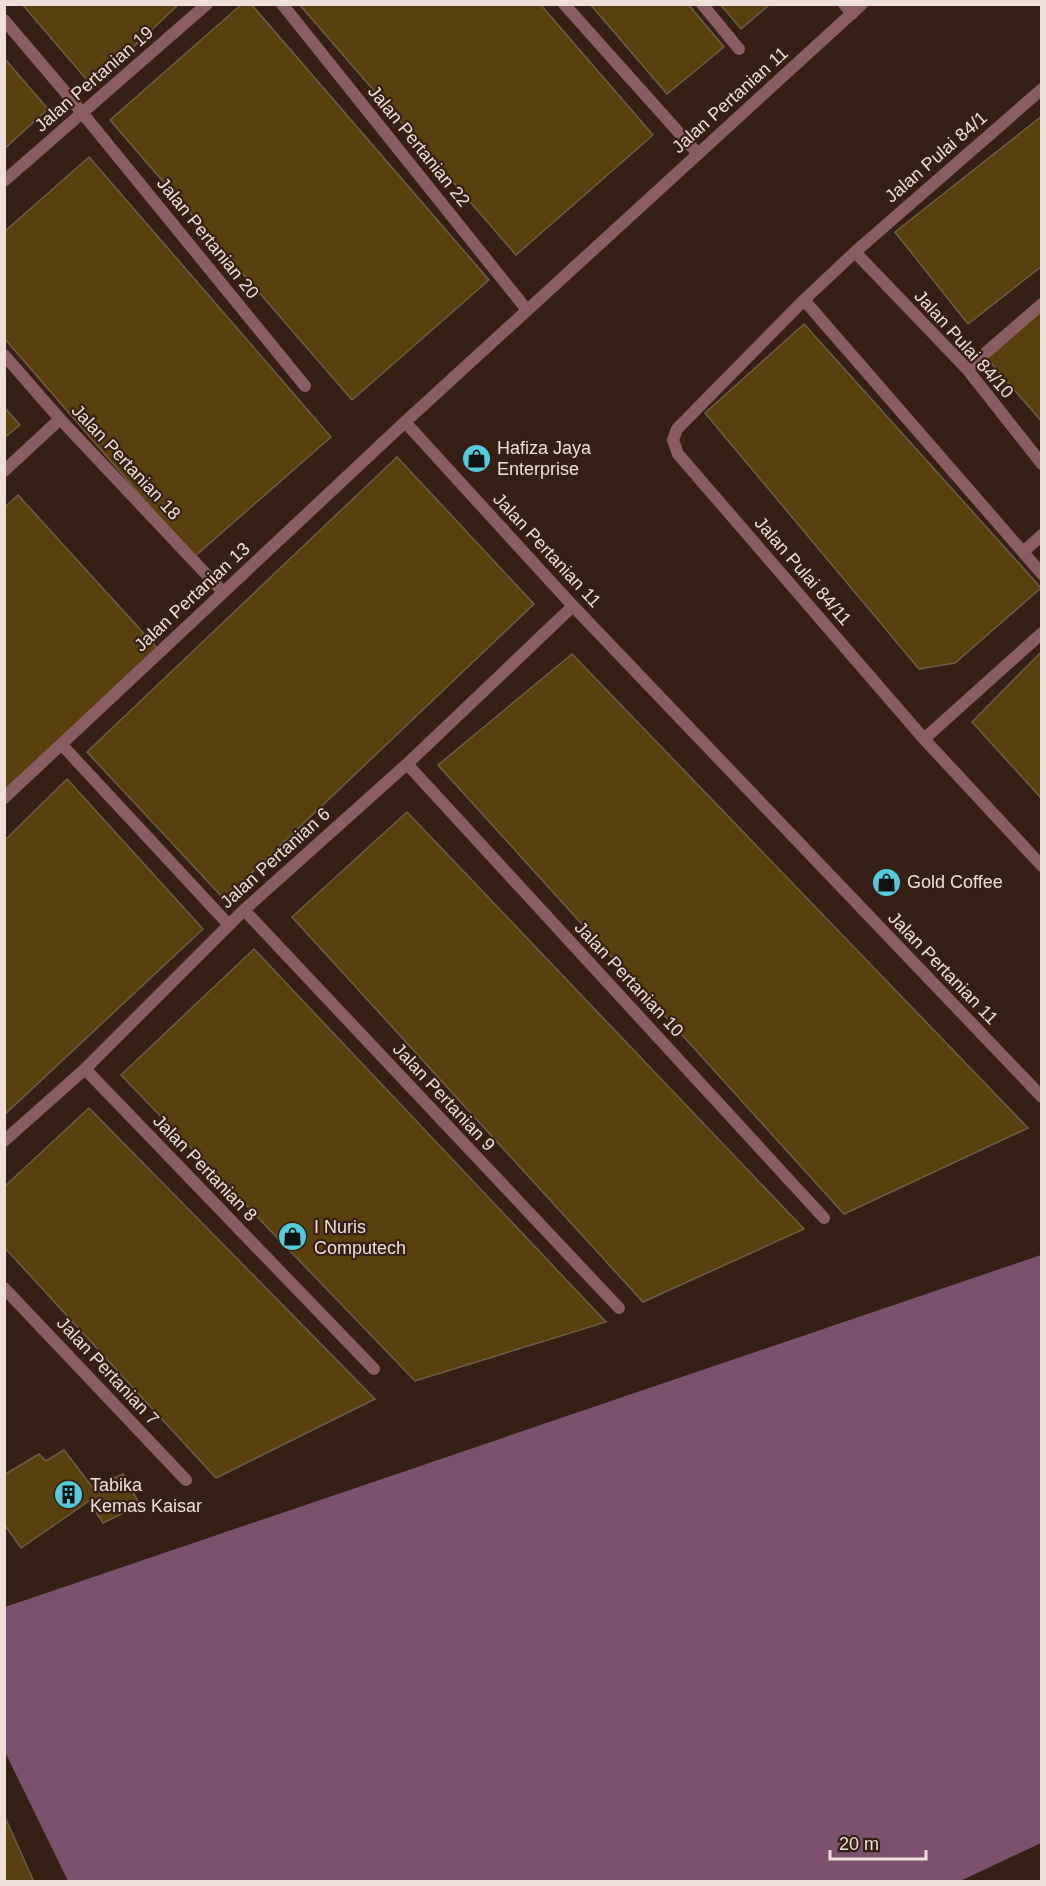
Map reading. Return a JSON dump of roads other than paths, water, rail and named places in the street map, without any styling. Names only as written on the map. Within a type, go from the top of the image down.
[{"type":"street","name":"Jalan Pertanian 19","points":[[4,181],[207,4]]},
{"type":"street","name":"Jalan Pertanian 22","points":[[282,4],[527,310]]},
{"type":"street","points":[[564,4],[698,154]]},
{"type":"street","points":[[702,4],[739,49]]},
{"type":"street","name":"Jalan Pertanian 11","points":[[862,4],[848,9],[698,154],[405,422],[573,606],[1041,1098]]},
{"type":"street","name":"Jalan Pertanian 20","points":[[4,20],[83,113],[305,386]]},
{"type":"street","name":"Jalan Pulai 84/1","points":[[855,252],[1041,89]]},
{"type":"street","name":"Jalan Pulai 84/11","points":[[855,252],[676,429],[673,440],[678,454],[924,739],[1041,866]]},
{"type":"street","name":"Jalan Pulai 84/10","points":[[855,252],[967,369],[1041,464]]},
{"type":"street","points":[[804,300],[1041,574]]},
{"type":"street","points":[[967,369],[1041,304]]},
{"type":"street","name":"Jalan Pertanian 18","points":[[4,355],[60,419],[223,592]]},
{"type":"street","points":[[4,471],[60,419]]},
{"type":"street","name":"Jalan Pertanian 13","points":[[4,798],[405,422]]},
{"type":"street","points":[[1023,552],[1041,535]]},
{"type":"street","name":"Jalan Pertanian 6","points":[[4,1141],[85,1069],[244,910],[407,764],[573,606]]},
{"type":"street","points":[[924,739],[1041,633]]},
{"type":"street","points":[[62,744],[229,925]]},
{"type":"street","name":"Jalan Pertanian 10","points":[[407,764],[824,1218]]},
{"type":"street","name":"Jalan Pertanian 9","points":[[244,910],[619,1308]]},
{"type":"street","name":"Jalan Pertanian 8","points":[[85,1069],[374,1369]]},
{"type":"street","name":"Jalan Pertanian 7","points":[[4,1288],[186,1480]]},
{"type":"place","name":"Hafiza Jaya Enterprise","points":[[476,458]]},
{"type":"place","name":"Gold Coffee","points":[[886,882]]},
{"type":"place","name":"I Nuris Computech","points":[[293,1237]]},
{"type":"place","name":"Tabika Kemas Kaisar","points":[[69,1495]]}]
